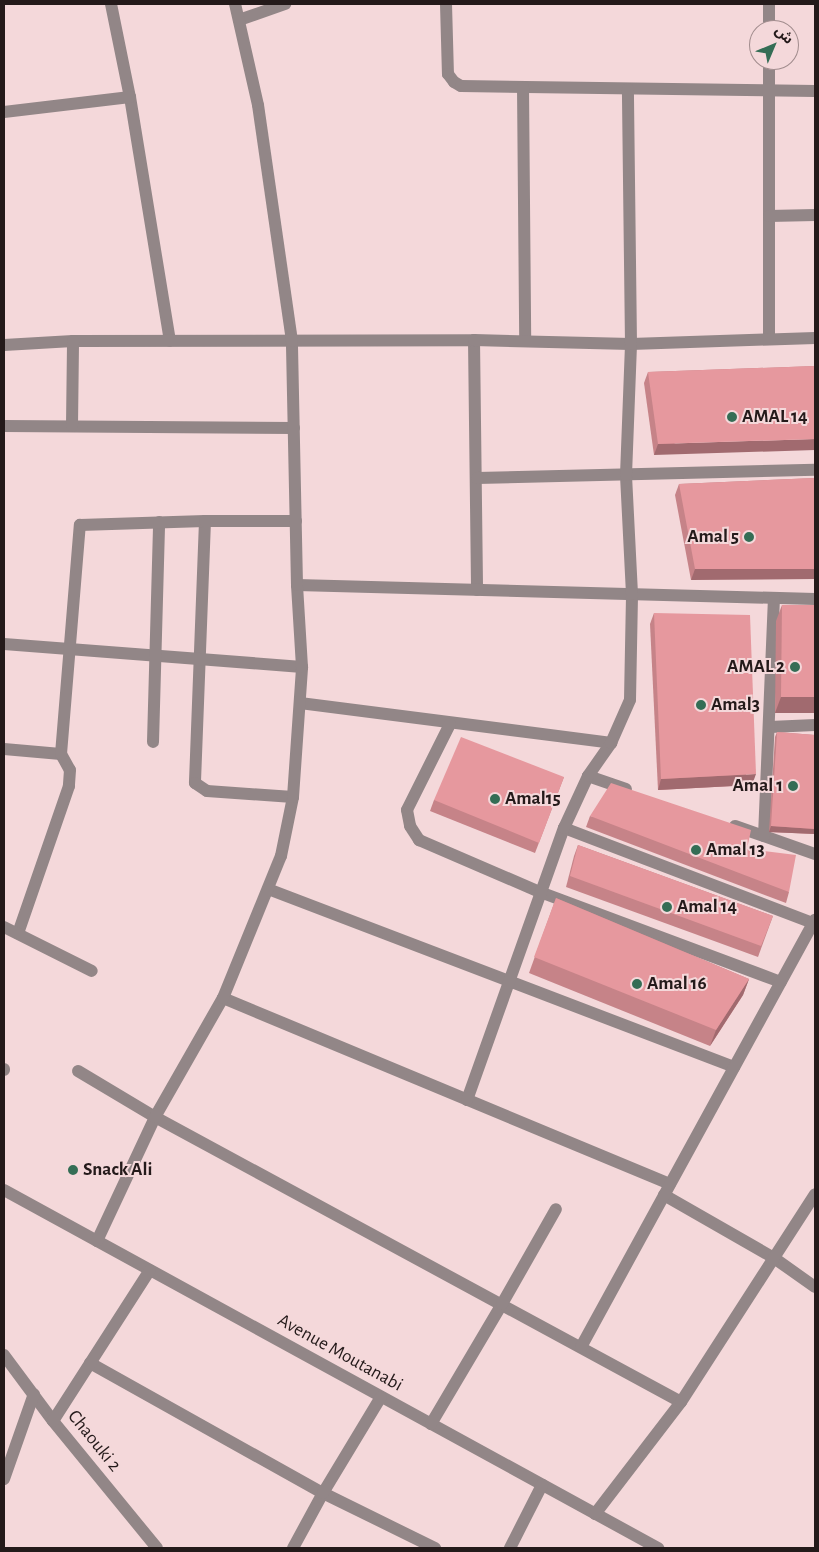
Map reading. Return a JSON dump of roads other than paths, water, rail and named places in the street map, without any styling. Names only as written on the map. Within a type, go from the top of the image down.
[{"type":"street","points":[[111,4],[130,97],[170,341]]},
{"type":"street","points":[[97,1241],[155,1117],[223,998],[281,856],[293,797],[302,667],[297,585],[292,341],[258,105],[235,4]]},
{"type":"street","points":[[239,20],[284,4]]},
{"type":"street","points":[[446,4],[448,74],[454,82],[461,86],[815,91]]},
{"type":"street","points":[[769,4],[769,20]]},
{"type":"street","points":[[769,70],[769,339]]},
{"type":"street","points":[[523,87],[525,340]]},
{"type":"street","points":[[468,1100],[508,981],[564,828],[588,776],[611,743],[630,700],[632,594],[626,475],[631,344],[628,89]]},
{"type":"street","points":[[4,112],[130,97]]},
{"type":"street","points":[[769,216],[815,215]]},
{"type":"street","points":[[4,345],[73,341],[474,340],[631,344],[815,338]]},
{"type":"street","points":[[474,340],[477,590]]},
{"type":"street","points":[[72,426],[73,341]]},
{"type":"street","points":[[4,426],[294,428]]},
{"type":"street","points":[[477,478],[815,470]]},
{"type":"street","points":[[18,933],[69,786],[70,770],[61,754],[80,525],[205,521],[296,521]]},
{"type":"street","points":[[205,521],[196,783],[206,791],[293,797]]},
{"type":"street","points":[[153,742],[159,522]]},
{"type":"street","points":[[297,585],[815,599]]},
{"type":"street","points":[[764,836],[774,598]]},
{"type":"street","points":[[4,644],[302,667]]},
{"type":"street","points":[[300,703],[450,724],[611,743]]},
{"type":"street","points":[[450,724],[407,810],[410,826],[419,840],[540,892],[781,982]]},
{"type":"street","points":[[770,727],[815,725]]},
{"type":"street","points":[[4,750],[61,754]]},
{"type":"street","points":[[588,776],[634,792]]},
{"type":"street","points":[[727,823],[815,854]]},
{"type":"street","points":[[564,828],[814,921],[581,1347]]},
{"type":"street","points":[[268,889],[734,1067]]},
{"type":"street","points":[[4,927],[92,971]]},
{"type":"street","points":[[223,998],[468,1100],[667,1190],[774,1258],[815,1287]]},
{"type":"street","points":[[78,1071],[155,1117],[681,1402]]},
{"type":"street","name":"Avenue Moutanabi","points":[[4,1190],[658,1548]]},
{"type":"street","points":[[596,1514],[681,1402],[815,1194]]},
{"type":"street","points":[[431,1424],[556,1209]]},
{"type":"street","points":[[53,1421],[150,1270]]},
{"type":"street","name":"Chaouki 2","points":[[4,1355],[53,1421],[157,1548]]},
{"type":"street","points":[[90,1363],[323,1492],[435,1548]]},
{"type":"street","points":[[4,1479],[34,1394]]},
{"type":"street","points":[[293,1548],[323,1492],[382,1397]]},
{"type":"street","points":[[510,1548],[542,1485]]},
{"type":"place","name":"AMAL 14","points":[[732,417]]},
{"type":"place","name":"Amal 5","points":[[749,537]]},
{"type":"place","name":"AMAL 2","points":[[795,667]]},
{"type":"place","name":"Amal3","points":[[701,705]]},
{"type":"place","name":"Amal 1","points":[[793,786]]},
{"type":"place","name":"Amal15","points":[[495,799]]},
{"type":"place","name":"Amal 13","points":[[696,850]]},
{"type":"place","name":"Amal 14","points":[[667,907]]},
{"type":"place","name":"Amal 16","points":[[637,984]]},
{"type":"place","name":"Snack Ali","points":[[73,1170]]}]
